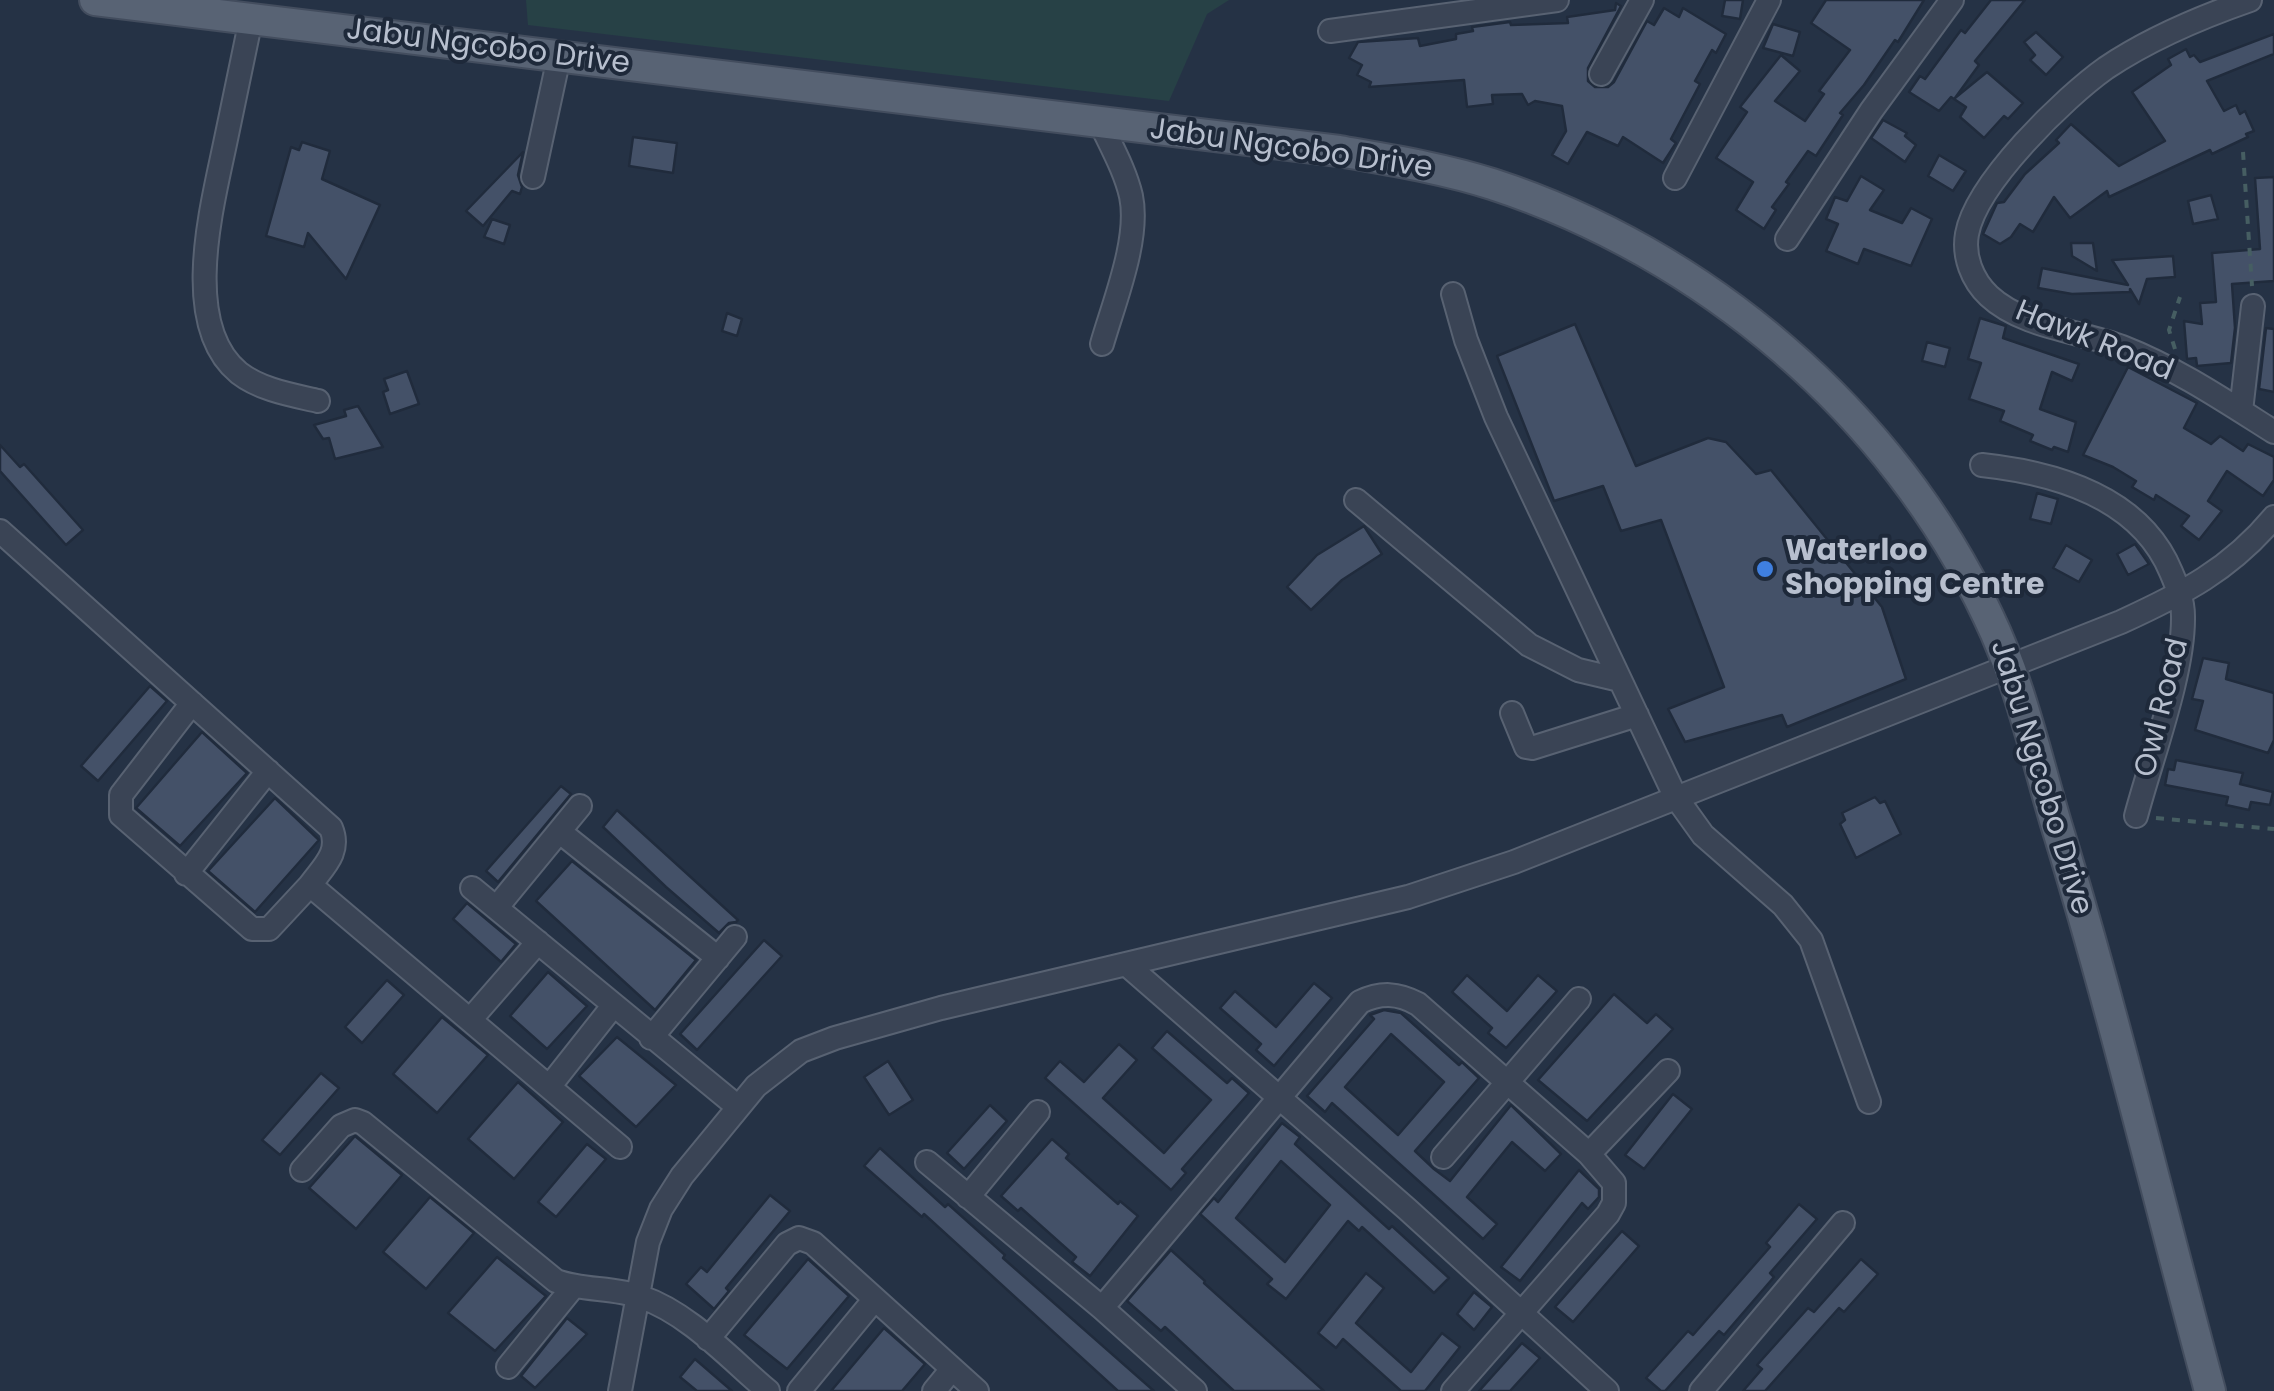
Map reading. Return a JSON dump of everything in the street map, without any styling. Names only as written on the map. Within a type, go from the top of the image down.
[{"type":"main road","name":"Jabu Ngcobo Drive","points":[[95,0],[1100,122],[1418,165],[1490,184],[1558,209],[1624,239],[1733,308],[1785,351],[1876,444],[1952,550],[1988,615],[2009,669],[2072,877],[2210,1391]]},
{"type":"street","points":[[1330,31],[1557,0]]},
{"type":"street","points":[[1601,74],[1642,0]]},
{"type":"street","points":[[1675,178],[1769,0]]},
{"type":"street","points":[[1787,238],[1871,111],[1952,0]]},
{"type":"street","name":"Hawk Road","points":[[2250,0],[2130,53],[2087,83],[2045,122],[2004,169],[1978,206],[1966,237],[1969,265],[1991,298],[2030,318],[2133,351],[2274,432]]},
{"type":"street","points":[[251,19],[205,257],[209,321],[220,350],[240,374],[282,393],[318,401]]},
{"type":"street","points":[[533,177],[559,57]]},
{"type":"street","points":[[1100,122],[1126,176],[1133,215],[1102,344]]},
{"type":"street","points":[[1453,294],[1466,340],[1496,416],[1675,796],[1703,835],[1784,905],[1811,940],[1869,1102]]},
{"type":"street","points":[[2241,411],[2253,306]]},
{"type":"street","name":"Owl Road","points":[[1982,465],[2070,485],[2129,514],[2157,543],[2181,594],[2182,644],[2136,816]]},
{"type":"street","points":[[1356,500],[1529,645],[1578,670],[1620,680]]},
{"type":"street","points":[[620,1391],[648,1242],[661,1209],[682,1176],[738,1107],[776,1068],[801,1051],[836,1038],[1126,964],[1408,897],[1514,862],[1675,796],[2009,669],[2181,594],[2237,558],[2274,518]]},
{"type":"street","points":[[0,531],[268,771],[331,828],[335,838],[332,856],[269,929],[247,927],[124,820],[121,795],[192,703]]},
{"type":"street","points":[[1512,712],[1526,747],[1532,748],[1636,715]]},
{"type":"street","points":[[186,874],[268,771]]},
{"type":"street","points":[[498,907],[580,806]]},
{"type":"street","points":[[560,832],[718,958]]},
{"type":"street","points":[[310,885],[620,1147]]},
{"type":"street","points":[[472,888],[738,1107]]},
{"type":"street","points":[[651,1038],[735,938]]},
{"type":"street","points":[[470,1020],[538,942]]},
{"type":"street","points":[[1126,964],[1606,1391]]},
{"type":"street","points":[[1102,1308],[1360,1002],[1389,994],[1403,996],[1418,1004],[1589,1154],[1614,1183],[1614,1203],[1608,1214],[1453,1391]]},
{"type":"street","points":[[1443,1157],[1580,999]]},
{"type":"street","points":[[550,1087],[613,1006]]},
{"type":"street","points":[[1589,1154],[1668,1071]]},
{"type":"street","points":[[968,1197],[1038,1112]]},
{"type":"street","points":[[302,1170],[342,1126],[355,1120],[363,1122],[556,1281],[572,1287],[638,1295],[657,1304],[708,1339],[768,1391]]},
{"type":"street","points":[[927,1162],[1195,1391]]},
{"type":"street","points":[[1702,1391],[1843,1223]]},
{"type":"street","points":[[708,1339],[794,1239],[813,1243],[978,1391]]},
{"type":"street","points":[[508,1367],[572,1287]]},
{"type":"street","points":[[799,1391],[874,1300]]},
{"type":"street","points":[[934,1391],[952,1369]]},
{"type":"path","points":[[2244,152],[2253,306]]},
{"type":"path","points":[[2180,297],[2169,330],[2184,377]]},
{"type":"path","name":"Owl Road","points":[[2136,816],[2274,829]]},
{"type":"green space","points":[[526,0],[1229,0],[1207,14],[1169,101],[528,25]]},
{"type":"building","points":[[1725,0],[1743,0],[1740,19],[1722,16]]},
{"type":"building","points":[[1826,0],[1924,0],[1898,42],[1895,40],[1840,113],[1843,115],[1816,156],[1808,151],[1786,182],[1789,184],[1772,207],[1776,210],[1764,229],[1736,210],[1753,182],[1716,158],[1747,112],[1740,107],[1781,55],[1800,71],[1775,101],[1805,121],[1824,94],[1819,91],[1850,50],[1811,23]]},
{"type":"building","points":[[1991,0],[2025,0],[1975,61],[1979,65],[1955,98],[1987,72],[2023,103],[2008,119],[2004,116],[1984,138],[1960,117],[1966,107],[1951,97],[1939,111],[1909,92],[1920,76],[1925,79],[1961,30],[1965,33]]},
{"type":"building","points":[[1616,3],[1621,6],[1588,68],[1588,81],[1595,87],[1608,87],[1614,82],[1647,21],[1654,25],[1664,8],[1679,17],[1683,8],[1726,34],[1695,81],[1700,84],[1671,139],[1676,143],[1663,163],[1623,137],[1618,146],[1587,132],[1568,164],[1552,155],[1566,131],[1562,106],[1535,101],[1528,105],[1522,94],[1492,95],[1493,104],[1467,107],[1464,80],[1369,87],[1371,82],[1357,75],[1362,65],[1349,58],[1358,42],[1418,38],[1420,46],[1456,39],[1456,34],[1473,31],[1472,27],[1510,22],[1568,23],[1567,17],[1615,10]]},
{"type":"building","points":[[1773,24],[1800,32],[1793,56],[1763,48]]},
{"type":"building","points":[[2036,32],[2063,57],[2046,75],[2030,60],[2035,55],[2024,42]]},
{"type":"building","points":[[2274,34],[2274,54],[2207,81],[2224,111],[2236,105],[2240,114],[2245,111],[2254,131],[2246,134],[2248,137],[2212,154],[2210,150],[2109,197],[2107,191],[2070,218],[2054,197],[2033,232],[2020,224],[2000,244],[1983,234],[1997,203],[2004,202],[2025,174],[2059,143],[2056,140],[2071,124],[2119,166],[2165,141],[2132,92],[2171,65],[2168,59],[2186,49],[2190,57],[2194,55],[2200,62]]},
{"type":"building","points":[[1883,120],[1907,133],[1905,136],[1916,145],[1905,162],[1871,138]]},
{"type":"building","points":[[633,137],[677,143],[673,173],[629,166]]},
{"type":"building","points":[[302,142],[330,151],[322,179],[380,205],[346,279],[308,233],[304,247],[266,236],[291,147],[299,150]]},
{"type":"building","points":[[523,152],[518,175],[520,194],[512,191],[483,226],[466,211]]},
{"type":"building","points":[[1939,155],[1966,171],[1953,191],[1928,176]]},
{"type":"building","points":[[1861,176],[1884,190],[1870,210],[1902,223],[1911,208],[1932,219],[1911,266],[1864,249],[1858,264],[1826,251],[1838,224],[1826,219],[1835,197],[1847,201]]},
{"type":"building","points":[[2274,177],[2274,281],[2232,284],[2235,328],[2231,363],[2197,366],[2196,358],[2187,359],[2184,321],[2202,324],[2200,303],[2216,302],[2212,253],[2260,249],[2255,178]]},
{"type":"building","points":[[2211,195],[2218,219],[2193,224],[2188,201]]},
{"type":"building","points":[[492,219],[510,225],[504,244],[484,237]]},
{"type":"building","points":[[2071,243],[2093,243],[2097,271],[2072,256]]},
{"type":"building","points":[[2173,256],[2175,277],[2147,279],[2139,304],[2130,289],[2072,294],[2038,288],[2042,268],[2128,285],[2112,260]]},
{"type":"building","points":[[727,313],[742,319],[737,336],[722,331]]},
{"type":"building","points":[[1980,318],[2006,326],[2003,338],[2079,364],[2072,381],[2052,372],[2040,409],[2076,422],[2068,452],[2030,441],[2033,435],[2000,421],[2004,411],[1969,399],[1981,363],[1968,359]]},
{"type":"building","name":"Waterloo Shopping Centre","points":[[1575,324],[1636,466],[1708,438],[1726,442],[1756,474],[1771,470],[1882,607],[1906,679],[1787,727],[1782,715],[1685,742],[1668,709],[1724,687],[1661,520],[1621,531],[1603,486],[1554,501],[1497,356]]},
{"type":"building","points":[[2266,328],[2274,329],[2274,392],[2259,389]]},
{"type":"building","points":[[1927,342],[1950,348],[1945,367],[1922,361]]},
{"type":"building","points":[[2128,367],[2197,403],[2184,428],[2211,444],[2220,436],[2243,451],[2248,444],[2274,457],[2274,480],[2263,496],[2227,471],[2208,501],[2222,511],[2199,540],[2181,526],[2189,516],[2156,495],[2154,500],[2132,487],[2136,481],[2113,467],[2083,455]]},
{"type":"building","points":[[407,371],[419,404],[390,414],[383,392],[388,390],[384,379]]},
{"type":"building","points":[[358,406],[383,447],[335,459],[329,438],[323,439],[314,425],[346,416],[344,410]]},
{"type":"building","points":[[0,445],[20,467],[24,464],[83,530],[66,545],[0,471]]},
{"type":"building","points":[[2037,493],[2058,499],[2051,524],[2030,519]]},
{"type":"building","points":[[1364,526],[1382,554],[1342,580],[1311,610],[1287,587],[1317,555]]},
{"type":"building","points":[[2135,544],[2149,564],[2128,575],[2117,554]]},
{"type":"building","points":[[2066,545],[2092,560],[2079,582],[2053,568]]},
{"type":"building","points":[[2203,658],[2229,663],[2226,679],[2274,693],[2274,740],[2268,753],[2195,730],[2203,701],[2192,699]]},
{"type":"building","points":[[150,686],[167,701],[98,781],[81,766]]},
{"type":"building","points":[[202,732],[247,773],[180,846],[136,808]]},
{"type":"building","points":[[2176,760],[2243,773],[2240,784],[2273,792],[2270,805],[2251,802],[2249,810],[2226,805],[2228,797],[2165,785],[2168,769],[2174,770]]},
{"type":"building","points":[[561,786],[571,794],[498,882],[486,871]]},
{"type":"building","points":[[1875,797],[1880,803],[1885,801],[1901,834],[1856,858],[1840,824],[1845,820],[1842,813]]},
{"type":"building","points":[[275,798],[319,840],[255,912],[208,871]]},
{"type":"building","points":[[617,810],[738,920],[719,933],[666,887],[603,827]]},
{"type":"building","points":[[572,861],[696,960],[655,1010],[536,901]]},
{"type":"building","points":[[467,903],[516,944],[501,962],[453,919]]},
{"type":"building","points":[[764,940],[782,956],[697,1050],[680,1034]]},
{"type":"building","points":[[548,972],[587,1006],[547,1049],[510,1016]]},
{"type":"building","points":[[1467,975],[1507,1011],[1538,975],[1557,991],[1506,1048],[1488,1033],[1492,1028],[1452,992]]},
{"type":"building","points":[[387,980],[404,995],[362,1043],[345,1027]]},
{"type":"building","points":[[1314,983],[1332,998],[1274,1066],[1256,1050],[1261,1044],[1220,1008],[1235,991],[1276,1027]]},
{"type":"building","points":[[1614,994],[1647,1023],[1656,1014],[1673,1029],[1587,1121],[1538,1080]]},
{"type":"building","points":[[1384,1010],[1401,1013],[1479,1078],[1415,1151],[1450,1181],[1511,1105],[1561,1154],[1545,1171],[1512,1142],[1467,1197],[1497,1224],[1483,1239],[1332,1103],[1325,1112],[1307,1096],[1374,1019],[1370,1015]],"holes":[[[1391,1034],[1444,1082],[1398,1135],[1345,1087]]]},
{"type":"building","points":[[442,1017],[488,1055],[437,1113],[393,1074]]},
{"type":"building","points":[[1167,1031],[1227,1083],[1232,1078],[1249,1093],[1182,1169],[1186,1173],[1171,1190],[1045,1078],[1060,1061],[1084,1082],[1119,1044],[1137,1060],[1103,1098],[1164,1153],[1211,1100],[1152,1048]]},
{"type":"building","points":[[617,1037],[676,1085],[636,1127],[579,1076]]},
{"type":"building","points":[[888,1061],[913,1100],[889,1115],[864,1077]]},
{"type":"building","points":[[321,1073],[339,1088],[280,1155],[262,1140]]},
{"type":"building","points":[[518,1082],[563,1122],[514,1179],[468,1139]]},
{"type":"building","points":[[1673,1094],[1692,1109],[1644,1169],[1625,1155]]},
{"type":"building","points":[[990,1105],[1007,1121],[964,1169],[947,1153]]},
{"type":"building","points":[[1282,1123],[1300,1137],[1295,1144],[1449,1278],[1434,1293],[1362,1227],[1359,1231],[1348,1221],[1286,1299],[1267,1284],[1272,1279],[1200,1214],[1214,1198],[1218,1202]],"holes":[[[1281,1161],[1330,1205],[1285,1262],[1236,1218]]]},
{"type":"building","points":[[355,1136],[402,1175],[356,1229],[309,1188]]},
{"type":"building","points":[[1052,1139],[1069,1154],[1066,1158],[1118,1204],[1120,1201],[1138,1216],[1090,1276],[1072,1262],[1076,1257],[1021,1208],[1018,1211],[1001,1196]]},
{"type":"building","points":[[587,1144],[606,1159],[556,1217],[538,1202]]},
{"type":"building","points":[[880,1148],[945,1207],[948,1204],[1005,1255],[1003,1258],[1154,1391],[1118,1391],[924,1214],[922,1217],[864,1166]]},
{"type":"building","points":[[1579,1170],[1599,1189],[1599,1197],[1588,1209],[1582,1203],[1520,1281],[1501,1267]]},
{"type":"building","points":[[770,1195],[790,1211],[726,1288],[729,1291],[714,1309],[686,1284],[701,1267],[707,1272]]},
{"type":"building","points":[[430,1197],[474,1233],[426,1289],[383,1252]]},
{"type":"building","points":[[1799,1204],[1817,1219],[1724,1335],[1719,1331],[1661,1391],[1646,1378],[1688,1331],[1693,1335],[1770,1247],[1766,1243]]},
{"type":"building","points":[[1622,1231],[1639,1246],[1573,1322],[1555,1307]]},
{"type":"building","points":[[1171,1250],[1324,1391],[1234,1391],[1165,1327],[1161,1331],[1127,1301]]},
{"type":"building","points":[[497,1257],[546,1296],[495,1351],[448,1313]]},
{"type":"building","points":[[808,1259],[849,1296],[787,1369],[744,1335]]},
{"type":"building","points":[[1861,1259],[1878,1274],[1844,1312],[1839,1308],[1765,1391],[1743,1391],[1762,1369],[1757,1365],[1808,1308],[1814,1312]]},
{"type":"building","points":[[1366,1273],[1384,1288],[1356,1323],[1411,1372],[1442,1333],[1460,1347],[1425,1391],[1401,1391],[1343,1339],[1336,1348],[1318,1333]]},
{"type":"building","points":[[1474,1292],[1492,1307],[1474,1330],[1457,1314]]},
{"type":"building","points":[[567,1318],[587,1334],[535,1388],[521,1376]]},
{"type":"building","points":[[884,1328],[925,1364],[902,1391],[831,1391]]},
{"type":"building","points":[[1522,1343],[1540,1358],[1510,1391],[1479,1391]]},
{"type":"building","points":[[695,1359],[732,1391],[697,1391],[680,1377]]},
{"type":"place","name":"Waterloo Shopping Centre","points":[[1765,569]]}]
